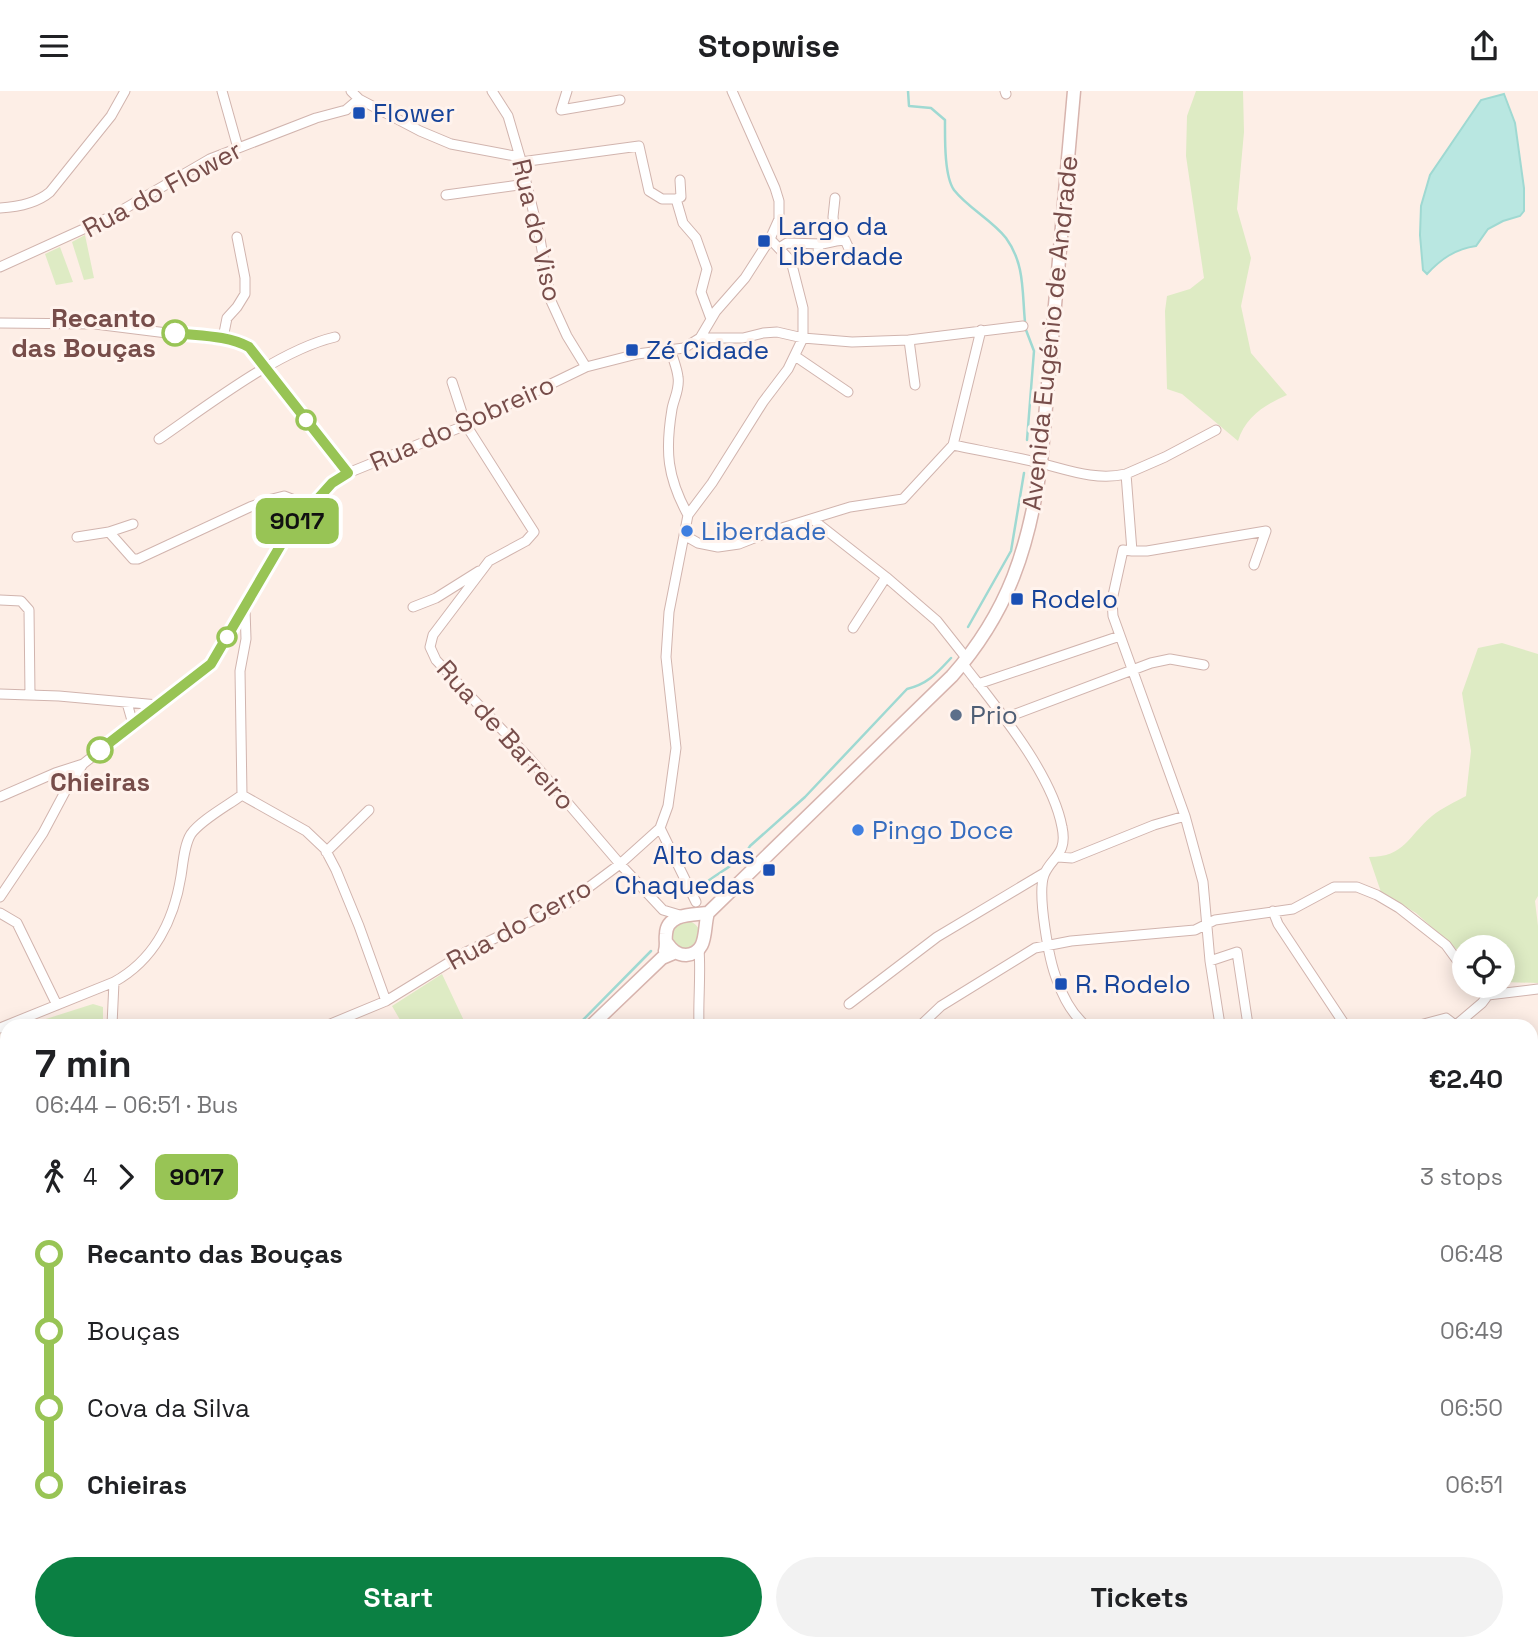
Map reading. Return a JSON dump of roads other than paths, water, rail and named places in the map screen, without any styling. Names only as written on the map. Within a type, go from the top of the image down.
[{"type":"main road","name":"Avenida Eugénio de Andrade","points":[[679,946],[705,939],[703,927],[708,913],[965,661],[1005,598],[1024,552],[1041,463],[1074,91]]},
{"type":"main road","points":[[598,1019],[662,958],[679,946],[672,921],[708,913]]},
{"type":"main road","points":[[686,916],[695,918],[703,927]]},
{"type":"street","points":[[0,208],[32,202],[50,192],[111,116],[125,91]]},
{"type":"street","points":[[222,91],[238,148]]},
{"type":"street","points":[[351,91],[420,131],[451,143],[520,160],[639,146],[649,191],[662,199],[677,199],[681,197],[680,180]]},
{"type":"street","name":"Rua do Viso","points":[[492,91],[508,116],[540,239],[551,301],[567,336],[586,367]]},
{"type":"street","points":[[568,91],[561,110],[620,100]]},
{"type":"street","points":[[700,338],[711,319],[745,278],[770,239],[779,219],[779,201],[775,188],[732,91]]},
{"type":"street","name":"Rua do Flower","points":[[0,267],[112,216],[188,170],[316,118],[346,110],[359,95]]},
{"type":"street","points":[[446,195],[526,184]]},
{"type":"street","points":[[835,198],[833,217],[836,241]]},
{"type":"street","points":[[677,199],[683,223],[696,238],[707,269],[701,292],[711,319]]},
{"type":"street","points":[[223,338],[227,318],[244,294],[237,237]]},
{"type":"street","points":[[696,902],[660,828],[668,806],[676,748],[666,657],[670,612],[688,515],[795,356],[803,338],[803,308],[791,261],[770,239]]},
{"type":"street","points":[[779,248],[787,243],[819,244],[845,240],[851,253]]},
{"type":"street","points":[[817,259],[819,244]]},
{"type":"street","points":[[0,323],[95,324],[239,342],[249,347],[348,473]]},
{"type":"street","points":[[700,338],[743,338],[777,332],[803,338],[852,342],[909,340],[1023,326]]},
{"type":"street","points":[[684,535],[698,543],[719,547],[739,544],[850,507],[902,499],[953,445],[981,330]]},
{"type":"street","points":[[159,439],[282,359],[335,337]]},
{"type":"street","name":"Rua do Sobreiro","points":[[83,764],[211,664],[289,531],[332,483],[348,473],[466,425],[586,367],[684,348],[700,338]]},
{"type":"street","points":[[909,340],[915,385]]},
{"type":"street","points":[[671,351],[678,377],[678,390],[669,428],[669,471],[688,515]]},
{"type":"street","points":[[795,356],[848,392]]},
{"type":"street","points":[[452,383],[466,425]]},
{"type":"street","name":"Rua de Barreiro","points":[[466,425],[534,532],[526,541],[489,561],[433,635],[429,647],[436,660],[530,759],[663,910]]},
{"type":"street","points":[[953,445],[1080,474],[1116,476],[1165,457],[1216,430]]},
{"type":"street","points":[[1126,474],[1132,551]]},
{"type":"street","points":[[109,532],[133,559],[138,559],[272,499],[284,496],[310,506]]},
{"type":"street","points":[[812,519],[937,621],[978,684],[1005,718],[1041,776],[1062,827],[1063,842],[1058,857],[1044,873],[937,937],[849,1004]]},
{"type":"street","points":[[78,537],[109,532],[133,524]]},
{"type":"street","points":[[1219,1019],[1210,961],[1203,882],[1185,816],[1119,636],[1113,617],[1112,600],[1123,550],[1147,551],[1266,531],[1254,565]]},
{"type":"street","points":[[413,607],[436,598],[482,570]]},
{"type":"street","points":[[853,628],[886,577]]},
{"type":"street","points":[[0,600],[20,601],[29,610],[30,695]]},
{"type":"street","points":[[242,795],[240,671],[246,639],[245,608]]},
{"type":"street","points":[[978,684],[1119,636]]},
{"type":"street","points":[[1005,718],[1131,670],[1170,659],[1204,665]]},
{"type":"street","points":[[0,694],[158,705]]},
{"type":"street","points":[[127,703],[133,724]]},
{"type":"street","points":[[0,797],[83,764]]},
{"type":"street","points":[[0,897],[43,833],[83,764]]},
{"type":"street","points":[[242,795],[306,831],[326,852],[359,926],[386,1001]]},
{"type":"street","points":[[22,1019],[114,982],[129,974],[149,955],[176,905],[189,837],[198,826],[242,795]]},
{"type":"street","points":[[326,852],[369,810]]},
{"type":"street","points":[[1058,857],[1072,858],[1154,825],[1185,816]]},
{"type":"street","name":"Rua do Cerro","points":[[342,1019],[386,1001],[466,952],[565,905],[620,864],[660,828]]},
{"type":"street","points":[[1044,873],[1042,914],[1059,986],[1067,1004],[1080,1019]]},
{"type":"street","points":[[927,1019],[941,1006],[1035,947],[1195,930],[1215,920],[1293,909],[1334,887],[1357,887],[1377,895],[1423,925],[1452,954]]},
{"type":"street","points":[[663,910],[686,916]]},
{"type":"street","points":[[663,910],[679,946],[700,967],[699,1019]]},
{"type":"street","points":[[1273,911],[1341,1019]]},
{"type":"street","points":[[0,913],[18,923],[57,1005]]},
{"type":"street","points":[[1210,961],[1237,952],[1247,1019]]},
{"type":"street","points":[[112,1019],[114,982]]},
{"type":"street","points":[[1515,992],[1538,989]]},
{"type":"street","points":[[1463,1019],[1486,998]]},
{"type":"water","points":[[1504,94],[1515,123],[1524,188],[1524,211],[1520,216],[1488,229],[1476,246],[1449,255],[1427,274],[1423,270],[1420,235],[1421,206],[1430,175],[1481,100]]},
{"type":"waterway","points":[[908,91],[909,106],[931,108],[945,120],[947,166],[954,190],[1000,232],[1012,248],[1020,268],[1025,322]]},
{"type":"waterway","points":[[1026,330],[1034,351],[1027,440]]},
{"type":"waterway","points":[[968,627],[1011,551],[1024,473]]},
{"type":"waterway","points":[[703,885],[741,857],[805,797],[907,689],[926,681],[951,658]]},
{"type":"waterway","points":[[584,1019],[651,951]]},
{"type":"place","name":"Flower","points":[[359,113]]},
{"type":"place","name":"Largo da Liberdade","points":[[764,241]]},
{"type":"place","name":"Recanto das Bouças","points":[[175,333]]},
{"type":"place","name":"Zé Cidade","points":[[632,350]]},
{"type":"place","name":"Liberdade","points":[[687,531]]},
{"type":"place","name":"Rodelo","points":[[1017,599]]},
{"type":"place","name":"Prio","points":[[956,715]]},
{"type":"place","name":"Chieiras","points":[[100,750]]},
{"type":"place","name":"Pingo Doce","points":[[858,830]]},
{"type":"place","name":"Alto das Chaquedas","points":[[769,870]]},
{"type":"place","name":"R. Rodelo","points":[[1061,984]]}]
